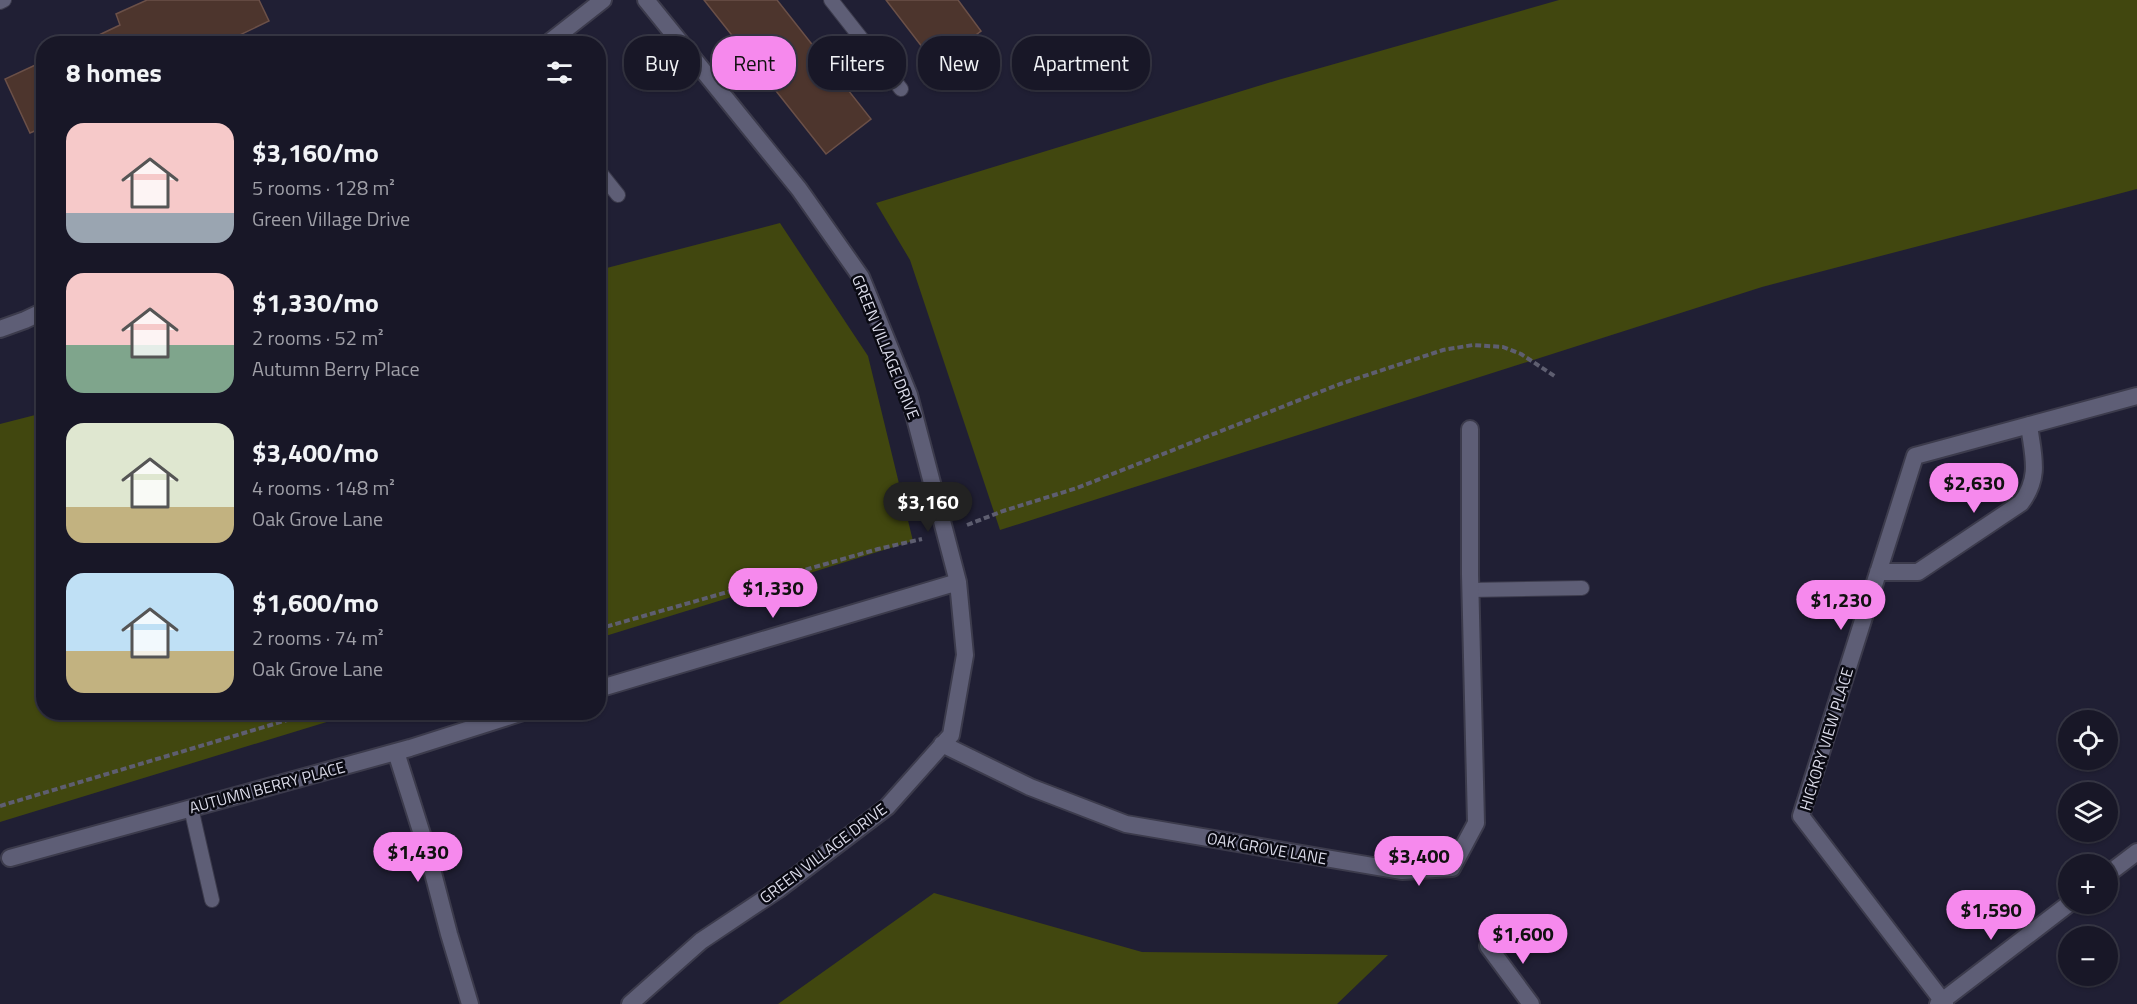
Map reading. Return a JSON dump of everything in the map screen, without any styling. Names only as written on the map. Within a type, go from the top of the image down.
[{"type":"street","points":[[557,36],[603,0]]},
{"type":"street","name":"GREEN VILLAGE DRIVE","points":[[630,1004],[701,941],[779,889],[887,807],[951,735],[965,655],[957,582],[909,395],[861,277],[799,189],[646,0]]},
{"type":"street","points":[[0,329],[36,315]]},
{"type":"street","name":"HICKORY VIEW PLACE","points":[[1941,1003],[1801,816],[1915,456],[2137,396]]},
{"type":"street","points":[[1878,572],[1918,572],[2021,503],[2031,490],[2035,471],[2029,425]]},
{"type":"street","name":"OAK GROVE LANE","points":[[942,744],[1030,788],[1126,824],[1402,871],[1452,868],[1476,823],[1470,590],[1470,429]]},
{"type":"street","points":[[606,687],[957,582]]},
{"type":"street","name":"AUTUMN BERRY PLACE","points":[[10,858],[396,752],[498,720]]},
{"type":"street","points":[[396,752],[427,850],[470,1004]]},
{"type":"street","points":[[2118,866],[2137,852]]},
{"type":"street","points":[[1941,1003],[2058,912]]},
{"type":"street","points":[[1488,946],[1531,1004]]},
{"type":"lane","points":[[0,2],[4,0]]},
{"type":"lane","points":[[831,0],[859,36]]},
{"type":"lane","points":[[606,180],[618,195]]},
{"type":"lane","points":[[1470,590],[1582,588]]},
{"type":"lane","points":[[191,808],[212,900]]},
{"type":"path","points":[[606,627],[878,549],[945,534],[1003,511],[1077,488],[1340,384],[1443,350],[1473,345],[1503,347],[1521,354],[1556,377]]},
{"type":"path","points":[[0,807],[288,720]]},
{"type":"green space","points":[[1559,0],[2137,0],[2137,189],[1762,287],[1000,530],[910,260],[876,203],[1278,80]]},
{"type":"green space","points":[[780,223],[868,356],[913,541],[606,636],[606,268]]},
{"type":"green space","points":[[36,415],[36,720],[333,720],[0,822],[0,424]]},
{"type":"green space","points":[[934,893],[1142,952],[1388,955],[1337,1004],[778,1004]]},
{"type":"building","points":[[147,0],[259,0],[269,21],[238,36],[97,36],[120,25],[116,14]]},
{"type":"building","points":[[704,0],[777,0],[808,39],[808,90],[848,90],[871,119],[826,154],[775,90],[796,90],[796,36],[733,36]]},
{"type":"building","points":[[886,0],[958,0],[981,31],[974,36],[918,36],[918,42]]},
{"type":"building","points":[[36,65],[36,130],[30,133],[5,79]]}]
